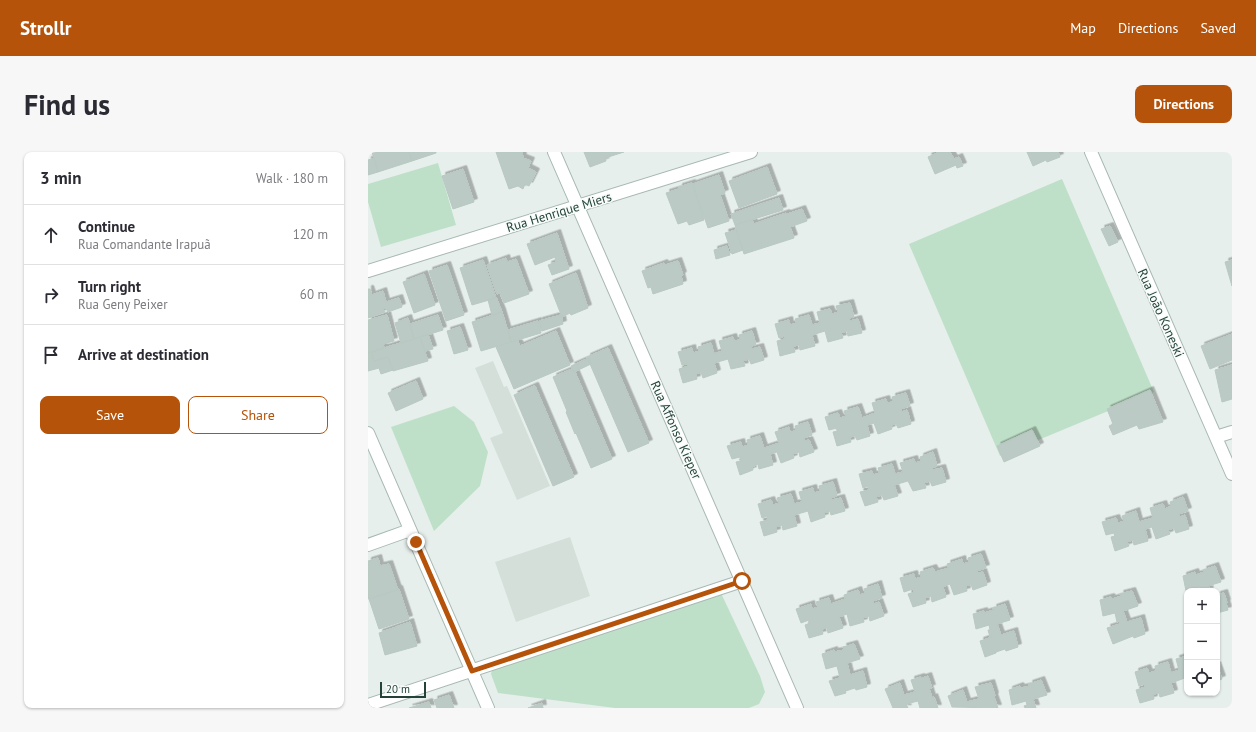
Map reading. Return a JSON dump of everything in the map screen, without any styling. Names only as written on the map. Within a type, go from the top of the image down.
[{"type":"street","name":"Rua Affonso Kieper","points":[[554,152],[742,581],[795,707]]},
{"type":"street","name":"Rua Henrique Miers","points":[[368,271],[750,152]]},
{"type":"street","name":"Rua João Koneski","points":[[1091,152],[1232,474]]},
{"type":"street","points":[[1216,437],[1232,432]]},
{"type":"street","points":[[368,433],[488,708]]},
{"type":"street","points":[[368,545],[410,530]]},
{"type":"street","points":[[368,705],[742,581]]},
{"type":"shaded area","points":[[493,361],[504,387],[507,386],[550,486],[517,500],[490,438],[503,433],[475,368]]},
{"type":"shaded area","points":[[570,537],[590,596],[516,622],[495,562]]},
{"type":"green space","points":[[438,163],[456,225],[381,247],[368,202],[368,184]]},
{"type":"green space","points":[[1062,179],[1154,392],[1000,456],[909,244]]},
{"type":"green space","points":[[454,406],[474,422],[488,452],[480,486],[434,531],[391,427]]},
{"type":"green space","points":[[720,591],[760,676],[765,692],[759,704],[749,708],[615,708],[498,693],[491,674],[494,662]]},
{"type":"building","points":[[372,152],[409,152],[412,161],[378,172]]},
{"type":"building","points":[[409,152],[436,152],[436,153],[412,161]]},
{"type":"building","points":[[496,152],[522,152],[523,158],[531,161],[528,168],[536,172],[529,186],[525,184],[523,189],[518,186],[509,189]]},
{"type":"building","points":[[584,152],[624,152],[605,158],[606,161],[590,167]]},
{"type":"building","points":[[939,152],[950,152],[954,159],[959,157],[963,166],[957,168],[956,165],[935,174],[928,157]]},
{"type":"building","points":[[1027,152],[1058,152],[1060,157],[1047,162],[1046,160],[1033,166]]},
{"type":"building","points":[[374,158],[378,172],[368,175],[368,160]]},
{"type":"building","points":[[767,167],[777,194],[739,208],[729,181]]},
{"type":"building","points":[[463,169],[474,202],[453,209],[442,176]]},
{"type":"building","points":[[719,175],[725,193],[720,195],[729,221],[708,228],[693,184]]},
{"type":"building","points":[[692,183],[704,220],[689,225],[687,221],[678,224],[666,193]]},
{"type":"building","points":[[779,198],[783,210],[735,225],[731,214]]},
{"type":"building","points":[[802,209],[807,221],[790,227],[794,238],[744,254],[735,225],[752,220],[754,224]]},
{"type":"building","points":[[1110,226],[1118,242],[1109,246],[1101,229]]},
{"type":"building","points":[[736,230],[743,250],[732,254],[725,233]]},
{"type":"building","points":[[557,233],[569,269],[552,275],[548,265],[556,262],[555,257],[535,265],[527,244]]},
{"type":"building","points":[[727,246],[730,255],[716,259],[714,250]]},
{"type":"building","points":[[506,258],[507,262],[516,259],[529,294],[504,303],[500,293],[497,294],[487,265]]},
{"type":"building","points":[[483,260],[496,298],[472,305],[460,268]]},
{"type":"building","points":[[1232,260],[1232,286],[1225,262]]},
{"type":"building","points":[[678,261],[683,275],[681,276],[683,284],[653,294],[651,287],[648,288],[642,271],[664,263],[665,265]]},
{"type":"building","points":[[447,265],[464,315],[446,321],[429,271]]},
{"type":"building","points":[[576,273],[588,308],[562,317],[549,284]]},
{"type":"building","points":[[424,274],[435,305],[414,313],[403,282]]},
{"type":"building","points":[[368,289],[370,289],[372,295],[383,291],[386,302],[399,298],[402,307],[388,312],[386,308],[383,309],[385,312],[368,318]]},
{"type":"building","points":[[496,297],[502,312],[492,315],[488,300]]},
{"type":"building","points":[[850,303],[854,317],[849,318],[850,321],[858,319],[862,333],[848,336],[847,331],[841,333],[843,338],[828,342],[825,331],[812,335],[815,346],[800,350],[799,345],[793,346],[795,352],[780,356],[777,341],[785,339],[785,336],[779,338],[775,324],[789,320],[790,325],[797,323],[795,319],[809,315],[812,325],[820,323],[817,312],[830,309],[832,314],[838,312],[836,306]]},
{"type":"building","points":[[502,312],[511,342],[481,351],[472,322]]},
{"type":"building","points":[[387,315],[394,341],[383,344],[384,348],[368,353],[368,320]]},
{"type":"building","points":[[438,315],[443,330],[414,339],[410,324]]},
{"type":"building","points":[[561,315],[563,324],[542,331],[539,321]]},
{"type":"building","points":[[408,318],[414,339],[401,343],[395,323]]},
{"type":"building","points":[[538,321],[541,333],[511,342],[508,330]]},
{"type":"building","points":[[460,327],[468,350],[454,354],[447,331]]},
{"type":"building","points":[[556,331],[570,365],[514,389],[496,347],[517,340],[520,346]]},
{"type":"building","points":[[752,331],[756,345],[751,346],[752,349],[760,347],[764,360],[751,364],[749,359],[743,361],[745,366],[731,369],[728,359],[714,363],[717,373],[703,378],[701,372],[696,374],[697,379],[683,383],[679,369],[688,366],[687,364],[682,365],[678,352],[692,348],[693,353],[699,351],[698,347],[711,343],[714,354],[722,351],[719,341],[733,337],[734,341],[740,340],[739,335]]},
{"type":"building","points":[[428,334],[433,349],[425,351],[420,337]]},
{"type":"building","points":[[1232,334],[1232,360],[1210,369],[1201,346]]},
{"type":"building","points":[[420,337],[428,361],[393,371],[388,357],[374,361],[371,352]]},
{"type":"building","points":[[608,348],[649,443],[628,452],[587,357]]},
{"type":"building","points":[[371,352],[374,361],[388,357],[393,370],[381,374],[379,368],[368,371],[368,353]]},
{"type":"building","points":[[589,358],[591,364],[574,372],[571,366]]},
{"type":"building","points":[[1232,365],[1232,399],[1222,402],[1215,370]]},
{"type":"building","points":[[572,369],[575,372],[612,459],[591,468],[576,433],[575,434],[553,377]]},
{"type":"building","points":[[416,381],[423,399],[396,411],[388,393]]},
{"type":"building","points":[[534,386],[574,477],[553,486],[514,395]]},
{"type":"building","points":[[1150,390],[1163,422],[1139,429],[1137,425],[1113,435],[1109,426],[1113,424],[1107,409]]},
{"type":"building","points":[[906,393],[910,406],[901,409],[902,412],[907,410],[911,424],[898,428],[896,424],[890,425],[892,429],[878,434],[874,423],[867,425],[870,436],[857,440],[855,436],[849,437],[851,442],[837,446],[833,432],[838,431],[837,428],[829,430],[825,417],[838,413],[840,418],[846,416],[844,411],[858,407],[862,418],[875,413],[872,403],[886,399],[887,403],[893,402],[892,397]]},
{"type":"building","points":[[808,422],[812,435],[804,438],[805,441],[809,440],[814,452],[800,457],[799,452],[792,454],[794,458],[781,463],[777,452],[770,454],[773,465],[759,469],[758,464],[752,467],[753,470],[740,475],[736,462],[741,461],[740,457],[732,459],[727,446],[741,442],[742,447],[748,445],[747,440],[760,436],[764,448],[779,443],[775,432],[789,427],[790,433],[796,430],[795,426]]},
{"type":"building","points":[[1032,430],[1040,446],[1004,462],[997,446]]},
{"type":"building","points":[[933,452],[937,466],[932,468],[933,470],[942,468],[946,482],[932,486],[930,481],[924,483],[926,488],[913,491],[908,481],[894,485],[898,496],[884,500],[882,495],[876,497],[878,502],[865,506],[860,492],[869,490],[868,486],[863,488],[859,474],[872,471],[873,475],[880,473],[878,468],[892,464],[895,474],[903,472],[900,463],[914,459],[915,463],[921,461],[920,457]]},
{"type":"building","points":[[833,482],[837,496],[831,498],[832,500],[841,498],[845,511],[831,515],[830,511],[824,513],[825,517],[811,522],[808,511],[794,515],[797,526],[783,530],[782,525],[776,527],[777,532],[764,536],[760,522],[768,520],[767,516],[762,518],[758,504],[771,500],[773,505],[779,503],[777,498],[791,494],[794,504],[802,502],[799,492],[813,488],[814,493],[820,491],[819,486]]},
{"type":"building","points":[[1183,497],[1188,511],[1179,514],[1180,517],[1185,515],[1189,529],[1176,533],[1174,528],[1168,530],[1170,534],[1156,539],[1152,527],[1145,529],[1148,541],[1134,545],[1133,540],[1127,542],[1129,546],[1115,551],[1111,537],[1115,536],[1114,533],[1106,535],[1102,522],[1116,518],[1118,523],[1124,521],[1122,516],[1136,511],[1139,522],[1153,518],[1150,508],[1163,504],[1165,509],[1171,506],[1170,502]]},
{"type":"building","points":[[981,554],[986,568],[977,571],[978,573],[983,572],[987,585],[973,590],[971,584],[966,586],[967,591],[954,595],[950,584],[943,587],[946,597],[932,602],[931,596],[925,598],[926,603],[913,607],[908,594],[914,592],[913,589],[904,592],[900,578],[914,574],[915,579],[921,577],[920,572],[933,568],[935,572],[949,568],[947,564],[962,559],[963,564],[969,562],[968,558]]},
{"type":"building","points":[[378,558],[380,566],[389,564],[398,590],[368,599],[368,561]]},
{"type":"building","points":[[1215,566],[1221,582],[1208,586],[1209,588],[1185,588],[1183,576],[1195,572],[1196,575],[1204,572],[1203,570]]},
{"type":"building","points":[[878,584],[882,598],[873,601],[874,604],[879,602],[884,616],[870,621],[869,616],[863,618],[864,622],[850,626],[847,614],[839,617],[843,628],[828,633],[827,628],[821,629],[823,634],[809,638],[805,625],[810,623],[809,620],[801,623],[796,609],[811,604],[812,609],[818,607],[816,602],[829,598],[831,604],[845,599],[844,595],[858,590],[860,595],[865,593],[864,589]]},
{"type":"building","points":[[399,589],[409,619],[379,629],[369,599]]},
{"type":"building","points":[[1132,591],[1138,606],[1123,611],[1127,622],[1141,618],[1145,634],[1134,638],[1133,636],[1113,644],[1107,628],[1120,624],[1119,621],[1117,622],[1115,613],[1103,616],[1100,600],[1111,597],[1112,599],[1121,596],[1120,594]]},
{"type":"building","points":[[1224,593],[1228,610],[1220,612],[1220,594]]},
{"type":"building","points":[[1005,604],[1010,620],[997,624],[1001,635],[1014,631],[1018,647],[1006,651],[1005,649],[985,657],[980,641],[992,637],[990,637],[988,630],[990,630],[989,625],[976,629],[973,614],[994,610],[993,608]]},
{"type":"building","points":[[410,622],[417,646],[385,655],[379,633]]},
{"type":"building","points":[[854,644],[860,659],[847,663],[850,675],[863,671],[867,687],[856,690],[855,688],[845,691],[846,693],[835,696],[829,681],[840,678],[837,666],[826,669],[822,654],[834,650],[834,652],[844,650],[843,647]]},
{"type":"building","points":[[1184,657],[1184,678],[1171,683],[1174,693],[1160,697],[1159,693],[1153,694],[1154,699],[1140,703],[1136,690],[1145,687],[1144,684],[1139,686],[1135,672],[1147,668],[1149,673],[1156,671],[1155,666],[1168,662],[1171,673],[1179,670],[1176,659]]},
{"type":"building","points":[[928,676],[932,688],[929,688],[932,698],[934,697],[938,708],[920,708],[918,701],[906,704],[908,708],[893,708],[885,689],[900,683],[904,695],[915,692],[911,680]]},
{"type":"building","points":[[1041,680],[1047,695],[1033,699],[1036,708],[1025,708],[1024,706],[1027,705],[1026,701],[1012,705],[1009,690],[1020,686],[1021,688],[1030,686],[1029,684]]},
{"type":"building","points":[[991,683],[998,708],[952,707],[948,696],[963,690],[967,702],[979,699],[975,687]]},
{"type":"building","points":[[449,695],[454,708],[437,708],[434,700]]},
{"type":"building","points":[[429,702],[431,708],[409,708]]},
{"type":"building","points":[[542,703],[543,708],[528,708]]},
{"type":"route","points":[[416,542],[472,671],[742,581]]}]
